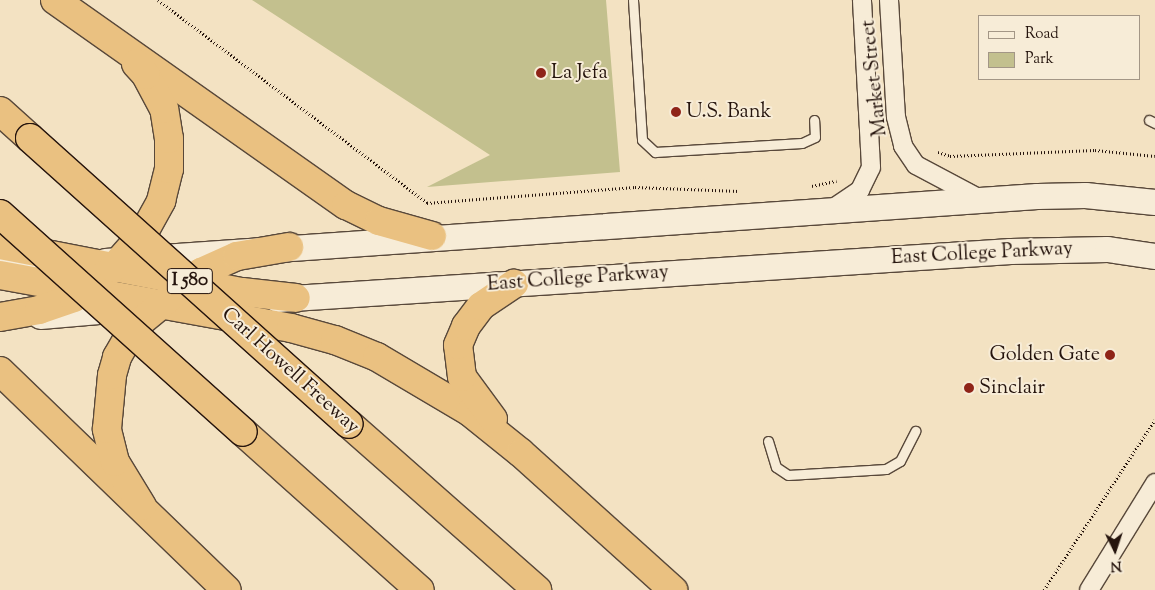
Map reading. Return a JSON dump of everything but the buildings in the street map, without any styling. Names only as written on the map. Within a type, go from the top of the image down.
[{"type":"highway","points":[[55,0],[118,47],[346,205],[392,226],[432,236]]},
{"type":"highway","points":[[0,318],[39,310],[74,298],[86,290],[116,264],[144,234],[162,201],[170,168],[170,139],[164,109],[146,75],[118,47]]},
{"type":"highway","name":"Carl Howell Freeway","points":[[0,111],[537,590]]},
{"type":"highway","points":[[0,214],[420,590]]},
{"type":"highway","points":[[0,245],[80,262],[116,264],[188,282],[296,298]]},
{"type":"highway","points":[[142,506],[115,462],[108,429],[108,393],[117,356],[134,327],[201,272],[237,256],[289,247]]},
{"type":"highway","points":[[0,275],[290,328],[347,344],[409,373],[470,412],[521,453],[673,590]]},
{"type":"highway","points":[[514,284],[486,301],[473,315],[460,337],[457,356],[467,385],[521,453]]},
{"type":"highway","points":[[0,372],[71,444],[142,506],[227,590]]},
{"type":"main road","points":[[116,264],[289,247],[432,236],[980,200],[1085,195],[1155,202]]},
{"type":"main road","name":"East College Parkway","points":[[0,318],[161,305],[296,298],[1010,251],[1107,249],[1155,256]]},
{"type":"main road","points":[[0,267],[80,262]]},
{"type":"street","name":"Market Street","points":[[831,209],[860,190],[871,167],[862,0]]},
{"type":"street","name":"Market Street","points":[[889,0],[896,117],[903,146],[916,165],[980,200]]},
{"type":"street","points":[[1090,590],[1152,492]]},
{"type":"lane","points":[[632,0],[642,140],[655,152],[802,143],[815,137],[814,120]]},
{"type":"lane","points":[[768,441],[776,467],[788,475],[886,469],[900,461],[915,431]]},
{"type":"path","points":[[158,0],[427,203],[634,187],[747,191]]},
{"type":"path","points":[[931,149],[950,156],[1095,150],[1155,156]]},
{"type":"path","points":[[803,187],[841,180]]},
{"type":"path","points":[[1044,590],[1155,420]]},
{"type":"green space","points":[[252,0],[606,0],[620,172],[427,187],[490,155]]},
{"type":"place","name":"La Jefa","points":[[541,73]]},
{"type":"place","name":"U.S. Bank","points":[[676,112]]},
{"type":"place","name":"Golden Gate","points":[[1110,355]]},
{"type":"place","name":"Sinclair","points":[[969,388]]}]
